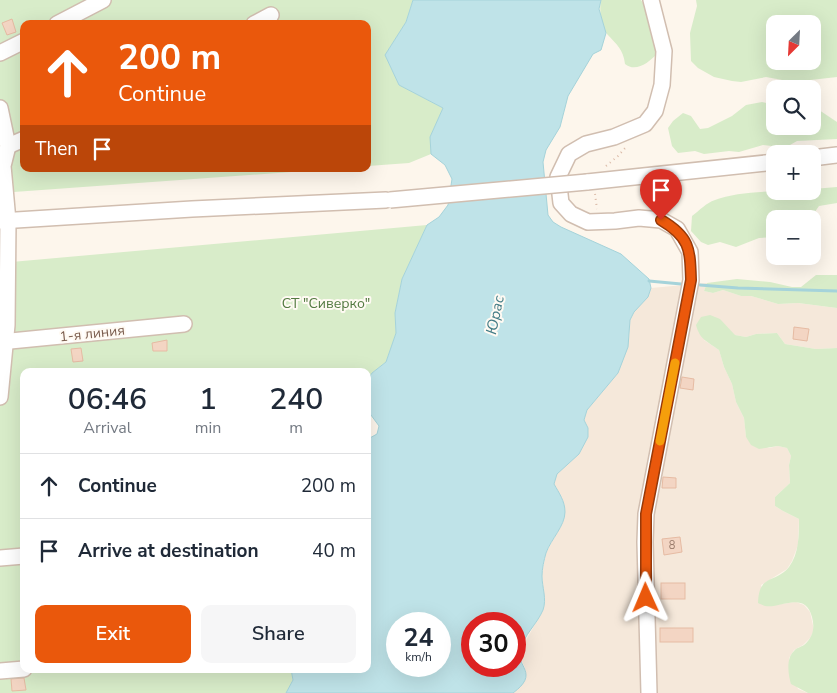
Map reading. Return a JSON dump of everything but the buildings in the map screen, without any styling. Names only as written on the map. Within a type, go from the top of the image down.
[{"type":"street","points":[[65,20],[103,0]]},
{"type":"street","points":[[649,693],[645,551],[646,514],[691,280],[690,252],[677,229],[661,220],[639,218],[588,222],[571,214],[561,203],[558,177],[569,154],[586,144],[614,137],[645,124],[655,112],[662,85],[664,51],[651,0]]},
{"type":"street","points":[[262,20],[271,15]]},
{"type":"street","points":[[0,53],[20,43]]},
{"type":"street","points":[[0,108],[8,146],[2,167],[4,229],[0,397]]},
{"type":"street","points":[[8,146],[20,141]]},
{"type":"street","points":[[821,157],[837,156]]},
{"type":"street","points":[[4,229],[192,208],[388,200],[590,185],[766,163]]},
{"type":"street","name":"1-я линия","points":[[2,342],[184,324]]},
{"type":"street","points":[[0,558],[20,556]]},
{"type":"street","points":[[0,671],[20,669]]},
{"type":"path","points":[[605,166],[629,144]]},
{"type":"path","points":[[590,185],[597,210]]},
{"type":"shaded area","points":[[707,283],[704,291],[713,293],[723,290],[778,304],[798,303],[837,308],[837,348],[816,349],[785,344],[777,333],[756,334],[746,337],[735,335],[704,340],[719,350],[732,384],[736,402],[744,418],[746,437],[769,448],[778,446],[787,448],[791,456],[789,465],[790,483],[775,497],[775,506],[799,519],[798,545],[787,569],[761,585],[766,606],[796,602],[804,605],[810,612],[814,630],[810,638],[794,650],[789,658],[789,667],[798,689],[808,693],[513,693],[521,677],[526,677],[526,640],[543,610],[542,574],[546,553],[564,519],[563,500],[554,484],[557,474],[579,454],[588,437],[588,428],[584,420],[587,410],[618,373],[629,338],[630,320],[634,312],[648,297],[651,288]]},
{"type":"green space","points":[[0,0],[413,0],[406,22],[385,55],[399,85],[443,108],[430,137],[431,154],[409,163],[371,166],[371,20],[20,20],[20,172],[290,172],[0,193]]},
{"type":"green space","points":[[601,0],[641,0],[646,8],[657,54],[638,67],[625,64],[617,44],[603,27],[600,13]]},
{"type":"green space","points":[[696,0],[837,0],[837,77],[811,80],[782,80],[766,77],[741,82],[714,77],[698,68],[691,61],[690,33],[697,6]]},
{"type":"green space","points":[[766,103],[766,135],[821,135],[821,111],[837,122],[837,139],[797,141],[790,145],[763,145],[739,152],[729,151],[704,154],[695,151],[678,153],[672,146],[668,128],[683,113],[691,116],[700,129],[708,128],[732,116],[746,105]]},
{"type":"green space","points":[[837,187],[837,203],[819,206],[816,210],[766,210],[766,238],[759,238],[736,247],[720,242],[708,245],[701,242],[691,231],[692,216],[715,200],[737,194],[766,192],[766,200],[821,200],[821,188]]},
{"type":"green space","name":"СТ \"Сиверко\"","points":[[427,225],[402,279],[395,313],[396,333],[386,362],[371,374],[371,368],[20,368],[20,673],[292,673],[293,680],[286,693],[0,693],[0,263]]},
{"type":"green space","points":[[816,275],[837,275],[837,308],[798,303],[778,304],[723,290],[713,293],[704,291],[707,283],[737,279],[801,287]]},
{"type":"green space","points":[[710,315],[720,319],[735,335],[746,337],[756,334],[777,333],[785,344],[816,349],[837,348],[837,693],[808,693],[791,684],[789,662],[791,654],[807,642],[813,629],[813,621],[809,609],[804,604],[798,602],[771,606],[758,603],[761,587],[789,567],[797,550],[799,519],[775,506],[775,497],[790,483],[789,465],[791,456],[787,448],[778,446],[759,449],[751,445],[746,437],[744,418],[736,402],[732,384],[719,350],[702,337],[696,325],[701,317]]},
{"type":"water","name":"Юрас","points":[[413,0],[601,0],[599,9],[606,33],[601,50],[593,54],[568,96],[560,127],[546,150],[543,162],[548,215],[553,222],[561,227],[621,254],[649,279],[651,288],[648,297],[634,312],[630,320],[628,347],[618,373],[587,410],[584,420],[588,428],[588,437],[579,454],[557,474],[554,484],[564,504],[565,512],[560,527],[546,553],[542,576],[543,610],[526,636],[526,612],[461,612],[461,677],[526,677],[521,686],[513,693],[286,693],[293,680],[292,673],[371,673],[371,437],[377,434],[379,426],[371,415],[371,374],[386,362],[396,333],[395,313],[402,279],[427,225],[439,217],[448,205],[452,179],[445,165],[431,154],[430,137],[443,108],[399,85],[385,55],[406,22]]},
{"type":"waterway","points":[[649,281],[681,284]]},
{"type":"waterway","points":[[700,285],[837,291]]},
{"type":"slow traffic","points":[[660,441],[675,363]]},
{"type":"route","points":[[646,598],[646,514],[691,280],[690,252],[677,229],[661,220]]}]
